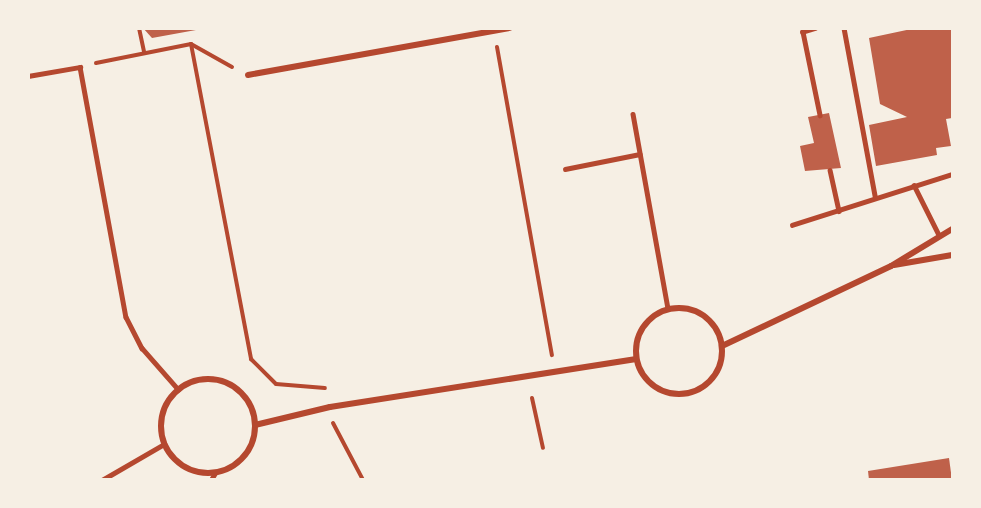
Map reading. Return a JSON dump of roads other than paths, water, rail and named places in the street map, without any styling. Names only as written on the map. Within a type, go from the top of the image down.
[{"type":"street","points":[[248,75],[510,28]]},
{"type":"street","points":[[722,346],[891,266],[952,229]]},
{"type":"street","points":[[891,266],[952,255]]},
{"type":"street","points":[[668,309],[696,312],[708,320],[722,346],[716,373],[696,391],[682,394],[653,386],[636,359],[642,328],[668,309]]},
{"type":"street","points":[[255,425],[330,407],[636,359]]},
{"type":"street","points":[[206,378],[234,387],[252,410],[255,425],[239,461],[214,473],[184,467],[164,444],[162,414],[178,389],[206,378]]},
{"type":"lane","points":[[816,28],[803,32],[820,115]]},
{"type":"lane","points":[[844,28],[875,196]]},
{"type":"lane","points":[[28,76],[81,67],[111,236],[133,334],[178,389]]},
{"type":"lane","points":[[633,114],[668,309]]},
{"type":"lane","points":[[565,169],[640,154]]},
{"type":"lane","points":[[830,170],[839,211]]},
{"type":"lane","points":[[792,225],[839,211],[875,196],[952,174]]},
{"type":"lane","points":[[914,185],[939,235]]},
{"type":"lane","points":[[102,480],[164,444]]},
{"type":"lane","points":[[211,480],[214,473]]}]
